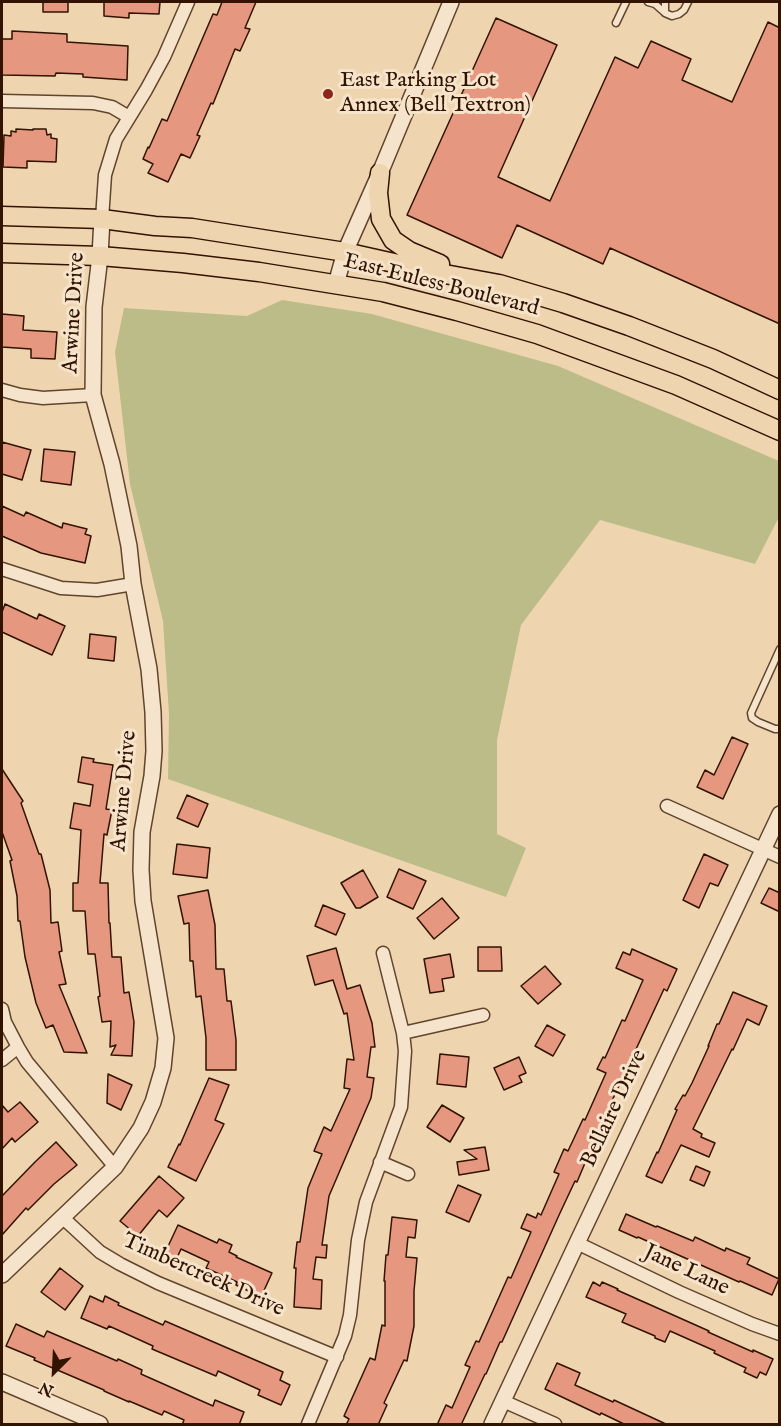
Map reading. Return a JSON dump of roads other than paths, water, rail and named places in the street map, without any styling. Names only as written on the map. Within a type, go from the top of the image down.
[{"type":"main road","points":[[380,173],[378,193],[381,219],[393,240],[409,251],[444,266],[499,284]]},
{"type":"main road","name":"East Euless Boulevard","points":[[2,216],[102,219],[192,228],[345,252],[499,284],[629,326],[713,359],[780,390]]},
{"type":"main road","name":"East Euless Boulevard","points":[[2,253],[100,256],[259,272],[383,292],[537,334],[676,385],[780,431]]},
{"type":"street","points":[[102,219],[105,175],[116,139],[159,66],[188,2]]},
{"type":"street","points":[[336,284],[345,252],[451,2]]},
{"type":"street","points":[[2,101],[93,103],[112,107],[129,117]]},
{"type":"street","name":"Arwine Drive","points":[[2,1275],[115,1167],[141,1128],[153,1102],[163,1068],[166,1038],[142,901],[142,832],[154,751],[149,669],[133,584],[129,546],[112,464],[93,395],[94,307],[102,219]]},
{"type":"street","points":[[2,390],[43,398],[93,395]]},
{"type":"street","points":[[2,569],[61,588],[97,590],[133,584]]},
{"type":"street","points":[[667,806],[780,857]]},
{"type":"street","name":"Bellaire Drive","points":[[492,1425],[780,814]]},
{"type":"street","points":[[308,1425],[345,1336],[350,1315],[358,1240],[366,1202],[401,1107],[405,1051],[403,1033],[383,953]]},
{"type":"street","points":[[2,1009],[5,1022],[27,1062],[115,1167]]},
{"type":"street","points":[[403,1033],[483,1015]]},
{"type":"street","points":[[2,1060],[18,1047]]},
{"type":"street","points":[[380,1162],[408,1174]]},
{"type":"street","name":"Timbercreek Drive","points":[[62,1217],[100,1252],[120,1264],[158,1283],[337,1357]]},
{"type":"street","name":"Jane Lane","points":[[577,1243],[679,1292],[780,1334]]},
{"type":"street","points":[[2,1382],[100,1425]]},
{"type":"street","points":[[503,1401],[555,1425]]},
{"type":"lane","points":[[616,23],[626,2]]},
{"type":"lane","points":[[648,2],[672,16],[684,10],[688,2]]},
{"type":"lane","points":[[665,2],[665,13]]},
{"type":"lane","points":[[780,649],[751,713],[752,718],[758,722],[780,729]]},
{"type":"place","name":"East Parking Lot Annex (Bell Textron)","points":[[328,94]]}]
